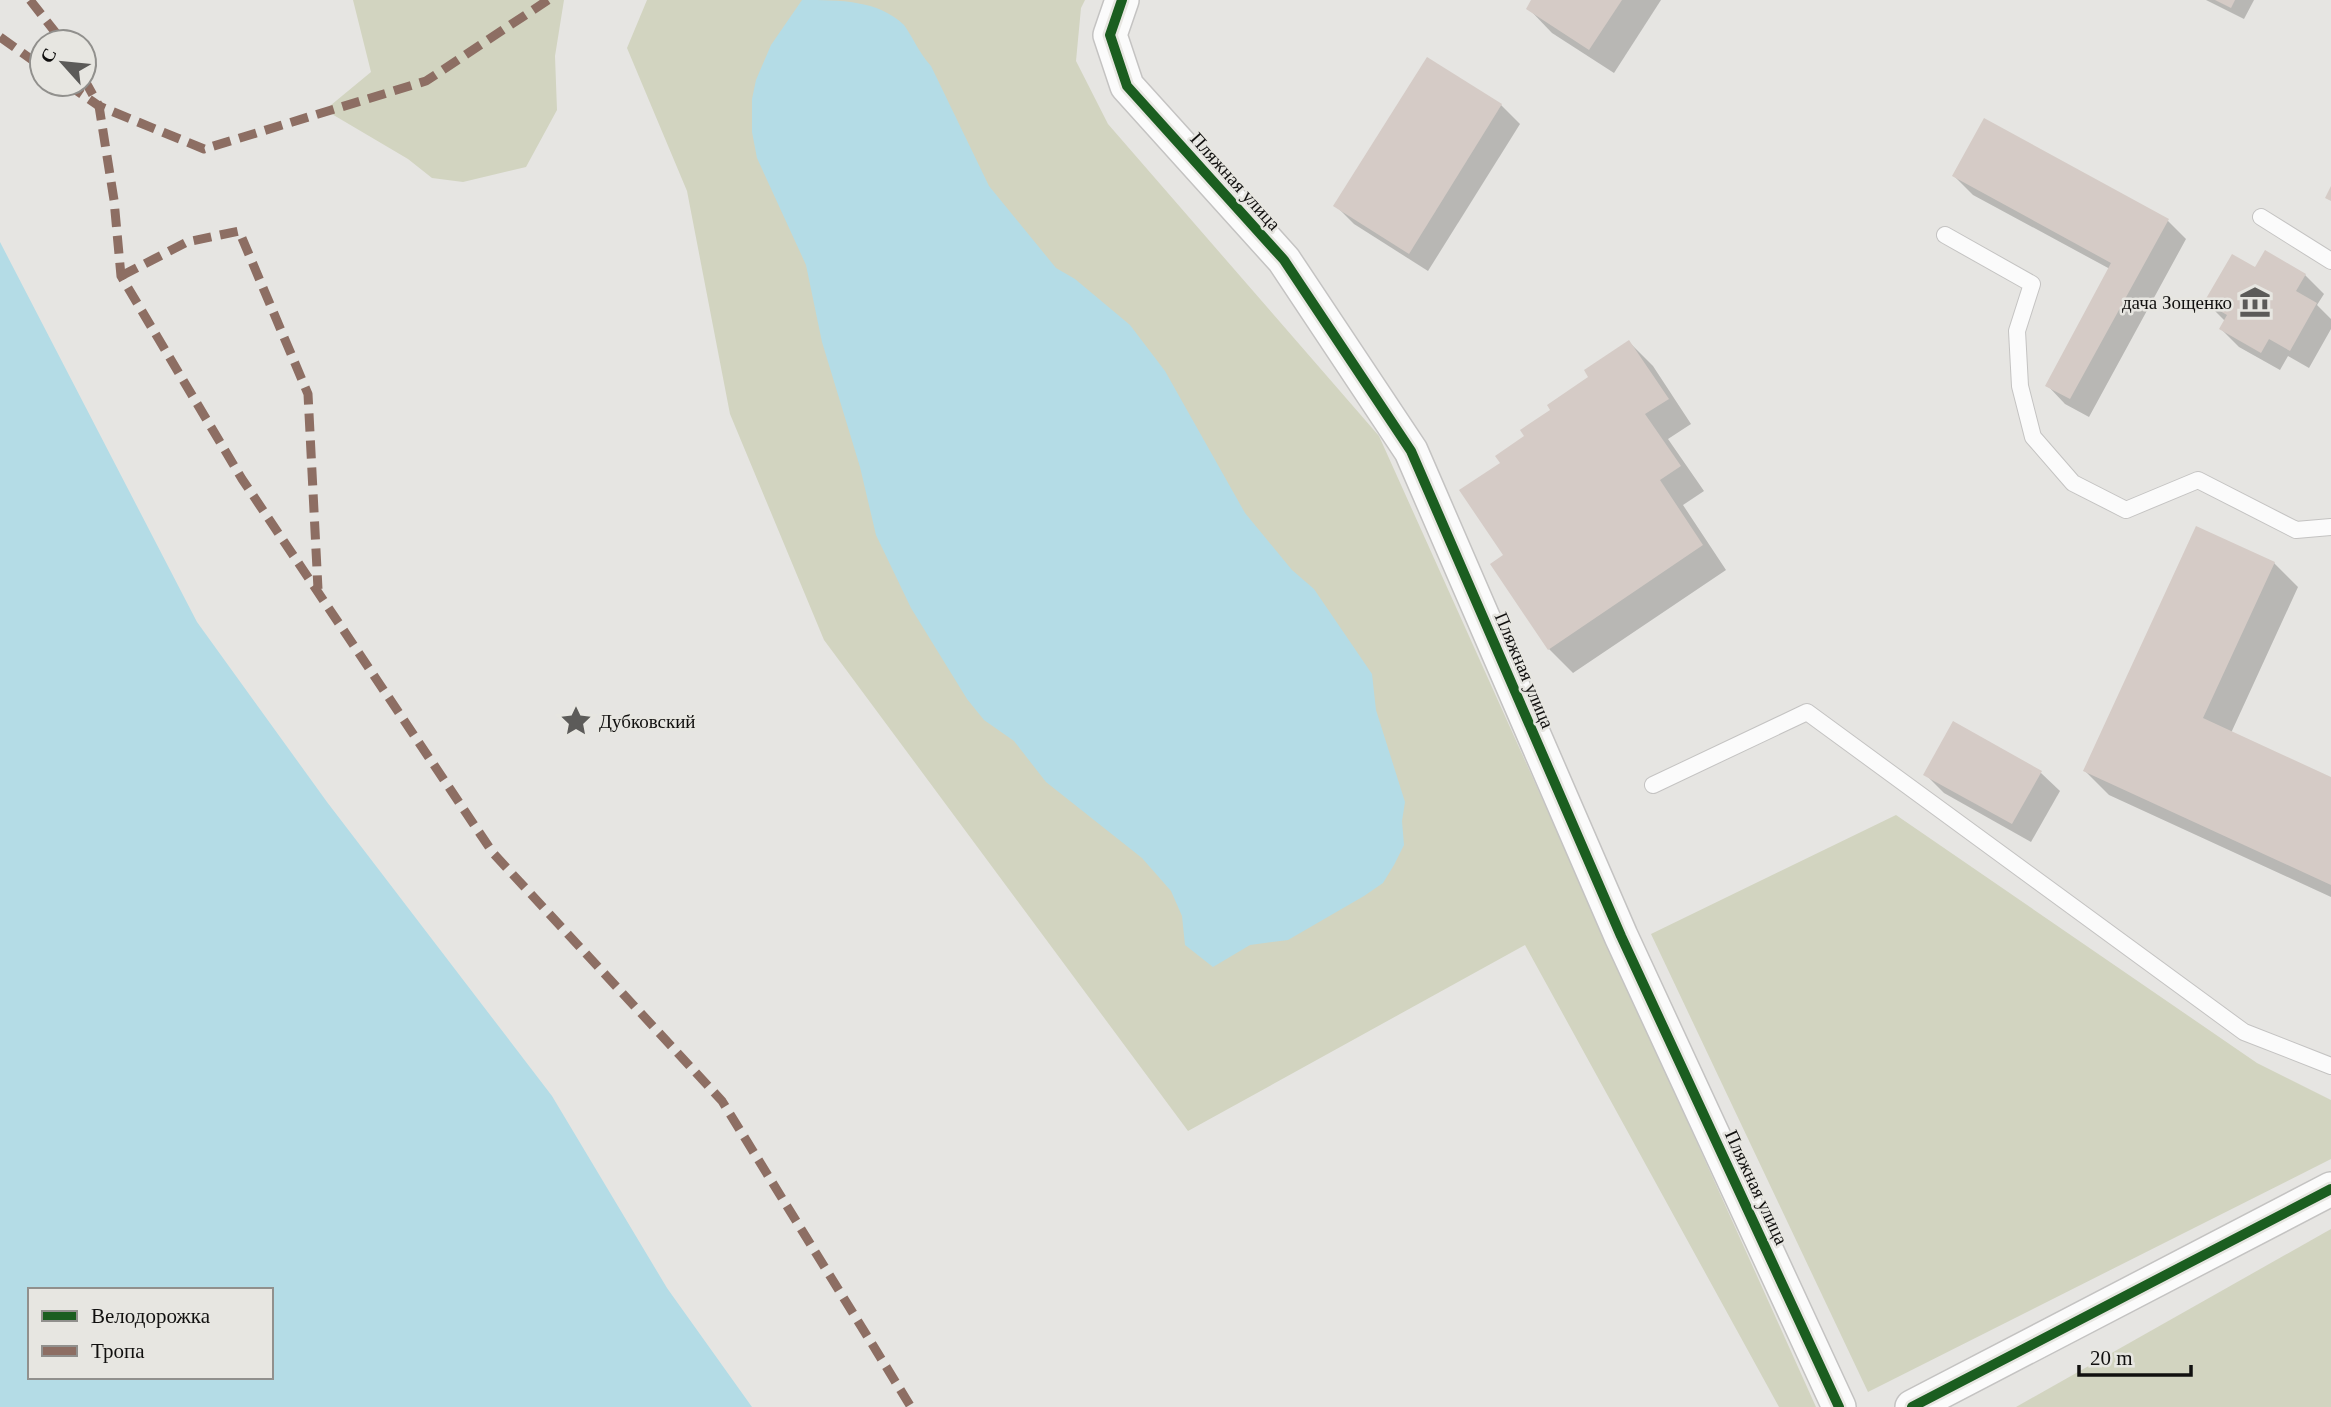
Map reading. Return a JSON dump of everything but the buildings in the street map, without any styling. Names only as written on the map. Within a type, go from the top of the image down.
[{"type":"street","name":"Пляжная улица","points":[[1122,0],[1110,36],[1127,86],[1284,260],[1411,451],[1621,936],[1839,1407]]},
{"type":"street","points":[[1912,1407],[2331,1189]]},
{"type":"lane","points":[[2261,217],[2331,261]]},
{"type":"lane","points":[[1945,235],[2032,284],[2017,331],[2020,386],[2033,438],[2073,483],[2126,510],[2197,480],[2296,530],[2331,527]]},
{"type":"lane","points":[[1653,785],[1807,712],[2244,1032],[2331,1066]]},
{"type":"green space","points":[[353,0],[564,0],[555,56],[557,110],[526,167],[463,182],[432,178],[408,159],[325,110],[371,72]]},
{"type":"green space","points":[[647,0],[1085,0],[1081,8],[1076,61],[1108,124],[1379,436],[1816,1407],[1779,1407],[1525,945],[1188,1131],[824,640],[730,414],[687,191],[627,48]]},
{"type":"green space","points":[[1896,815],[2257,1063],[2331,1100],[2331,1159],[1868,1392],[1651,934]]},
{"type":"green space","points":[[2331,1229],[2331,1407],[2016,1407]]},
{"type":"water","points":[[802,0],[858,3],[882,11],[904,25],[931,66],[989,186],[1056,268],[1075,279],[1130,325],[1165,371],[1245,513],[1292,570],[1314,589],[1372,674],[1376,710],[1405,802],[1402,821],[1404,845],[1383,883],[1288,940],[1250,945],[1213,967],[1185,945],[1182,916],[1171,891],[1142,858],[1046,782],[1014,741],[984,720],[967,699],[911,608],[876,535],[860,467],[822,342],[806,265],[757,158],[752,132],[752,99],[756,80],[771,45]]},
{"type":"water","points":[[0,242],[197,622],[327,802],[552,1096],[667,1288],[752,1407],[0,1407]]},
{"type":"marked path","points":[[30,0],[52,28]]},
{"type":"marked path","points":[[87,98],[99,106],[204,149],[426,81],[548,0]]},
{"type":"marked path","points":[[0,37],[28,57]]},
{"type":"marked path","points":[[95,98],[99,106],[114,200],[121,276],[242,479],[493,853],[722,1101],[911,1407]]},
{"type":"marked path","points":[[121,276],[187,242],[239,231],[308,394],[318,589]]},
{"type":"cycle path","points":[[1122,0],[1110,35],[1127,86],[1284,260],[1411,451],[1621,936],[1839,1407]]},
{"type":"cycle path","points":[[1912,1407],[2331,1189]]},
{"type":"place","name":"дача Зощенко","points":[[2255,302]]},
{"type":"place","name":"Дубковский","points":[[576,721]]}]
